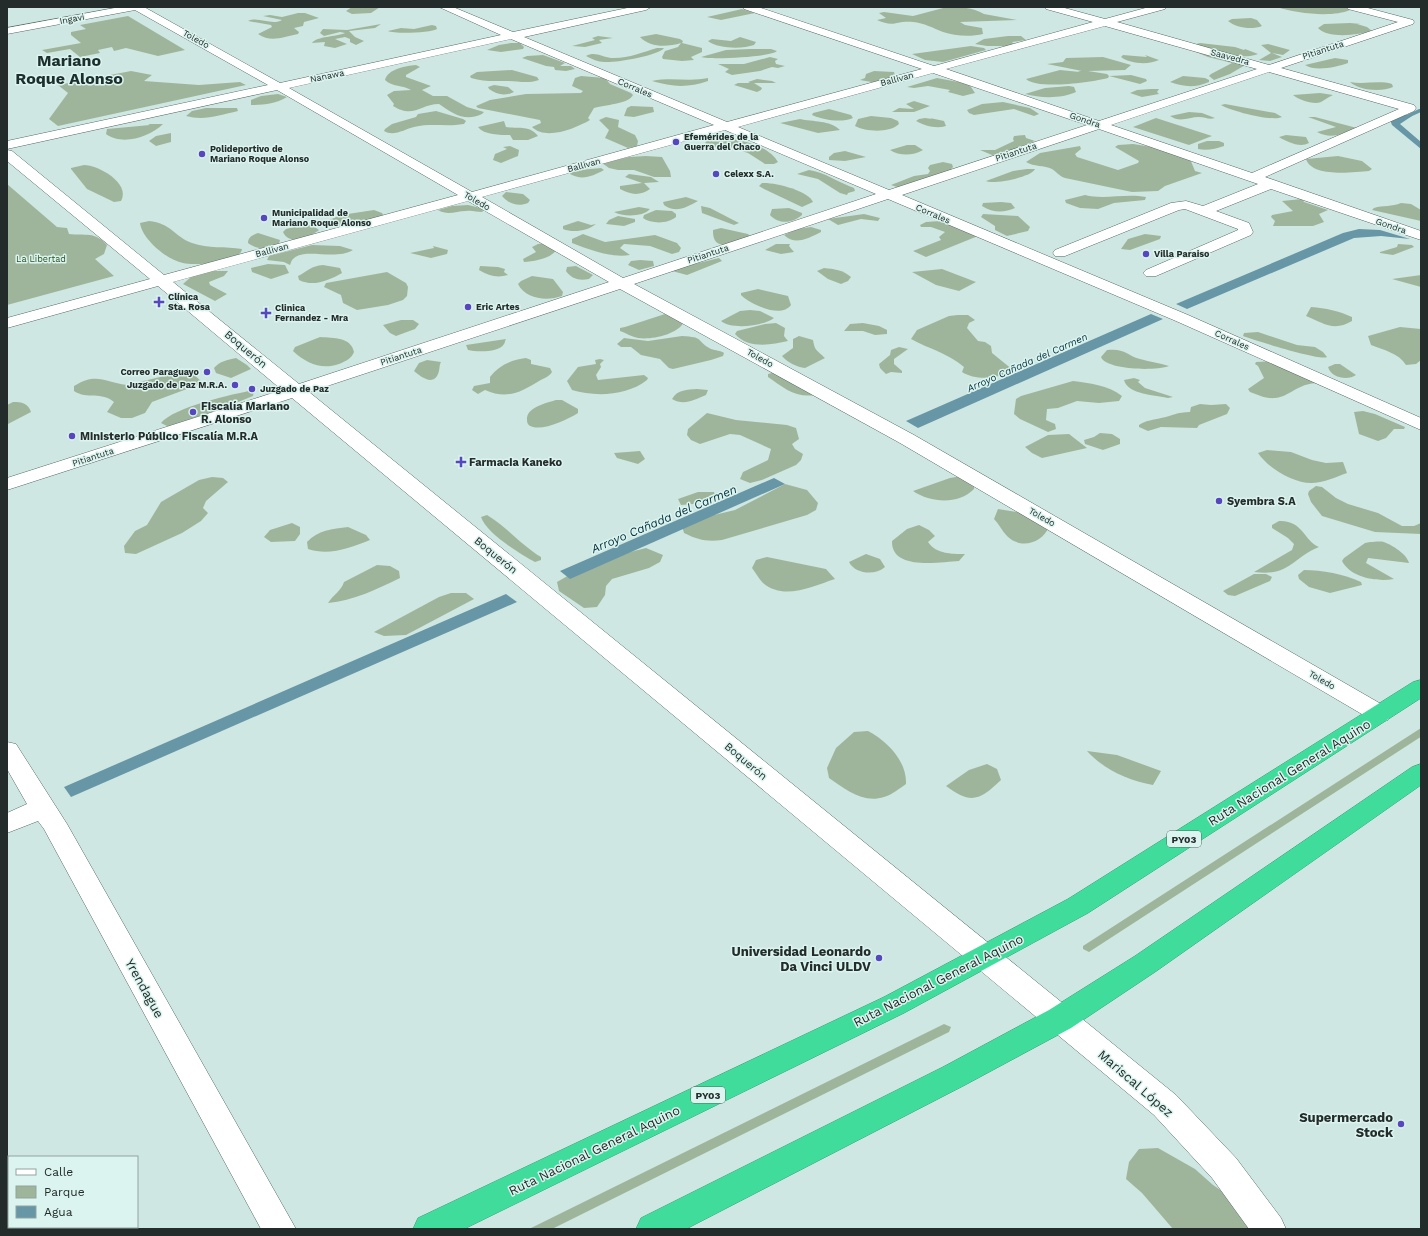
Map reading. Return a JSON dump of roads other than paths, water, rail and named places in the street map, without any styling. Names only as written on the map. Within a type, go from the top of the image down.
[{"type":"highway","name":"Ruta Nacional General Aquino","points":[[430,1229],[888,1008],[1078,906],[1421,687]]},
{"type":"highway","points":[[653,1229],[954,1076],[1060,1019],[1145,964],[1421,772]]},
{"type":"street","name":"Ingavi","points":[[7,31],[137,7]]},
{"type":"street","name":"Toledo","points":[[137,7],[621,283],[893,431],[1380,714]]},
{"type":"street","name":"Corrales","points":[[444,7],[1177,316],[1421,425]]},
{"type":"street","name":"Nanawa","points":[[7,145],[646,7]]},
{"type":"street","name":"Gondra","points":[[748,7],[1100,125],[1421,236]]},
{"type":"street","name":"Saavedra","points":[[1050,7],[1410,108],[1252,178]]},
{"type":"street","name":"Ballivan","points":[[7,323],[1161,7]]},
{"type":"street","points":[[1352,7],[1415,23]]},
{"type":"street","name":"Pitiantuta","points":[[7,484],[296,391],[1268,68],[1415,23]]},
{"type":"street","name":"Boquerón","points":[[7,154],[535,586],[984,957]]},
{"type":"street","points":[[1203,211],[1271,184]]},
{"type":"street","points":[[1060,253],[1176,206],[1186,205],[1244,226],[1246,232],[1151,274]]},
{"type":"street","name":"Yrendague","points":[[7,750],[33,789],[42,808],[58,831],[279,1229]]},
{"type":"street","points":[[7,824],[42,808]]},
{"type":"street","name":"Mariscal López","points":[[984,957],[1165,1105],[1224,1168],[1269,1229]]},
{"type":"water","points":[[1402,114],[1412,116],[1400,124],[1421,142],[1421,149],[1392,125],[1390,120]]},
{"type":"water","points":[[1359,229],[1380,230],[1410,239],[1381,236],[1354,238],[1187,309],[1176,304],[1343,233]]},
{"type":"water","points":[[1151,314],[1163,319],[918,428],[906,421]]},
{"type":"water","points":[[774,478],[785,484],[570,579],[560,571]]},
{"type":"water","points":[[506,594],[517,602],[71,797],[64,787]]},
{"type":"waterway","name":"Arroyo Cañada del Carmen","points":[[1397,121],[1421,110]]},
{"type":"place","name":"Efemérides de la Guerra del Chaco","points":[[676,142]]},
{"type":"place","name":"Polideportivo de Mariano Roque Alonso","points":[[202,154]]},
{"type":"place","name":"Celexx S.A.","points":[[716,174]]},
{"type":"place","name":"Municipalidad de Mariano Roque Alonso","points":[[264,218]]},
{"type":"place","name":"Villa Paraiso","points":[[1146,254]]},
{"type":"place","name":"Clínica Sta. Rosa","points":[[159,302]]},
{"type":"place","name":"Eric Artes","points":[[468,307]]},
{"type":"place","name":"Clinica Fernandez - Mra","points":[[266,313]]},
{"type":"place","name":"Correo Paraguayo","points":[[207,372]]},
{"type":"place","name":"Juzgado de Paz M.R.A.","points":[[235,385]]},
{"type":"place","name":"Juzgado de Paz","points":[[252,389]]},
{"type":"place","name":"Fiscalía Mariano R. Alonso","points":[[193,412]]},
{"type":"place","name":"Ministerio Público Fiscalía M.R.A","points":[[72,436]]},
{"type":"place","name":"Farmacia Kaneko","points":[[461,462]]},
{"type":"place","name":"Syembra S.A","points":[[1219,501]]},
{"type":"place","name":"Universidad Leonardo Da Vinci ULDV","points":[[879,958]]},
{"type":"place","name":"Supermercado Stock","points":[[1401,1124]]},
{"type":"district","name":"Mariano Roque Alonso","points":[[69,69]]},
{"type":"park label","name":"La Libertad","points":[[41,259]]}]
